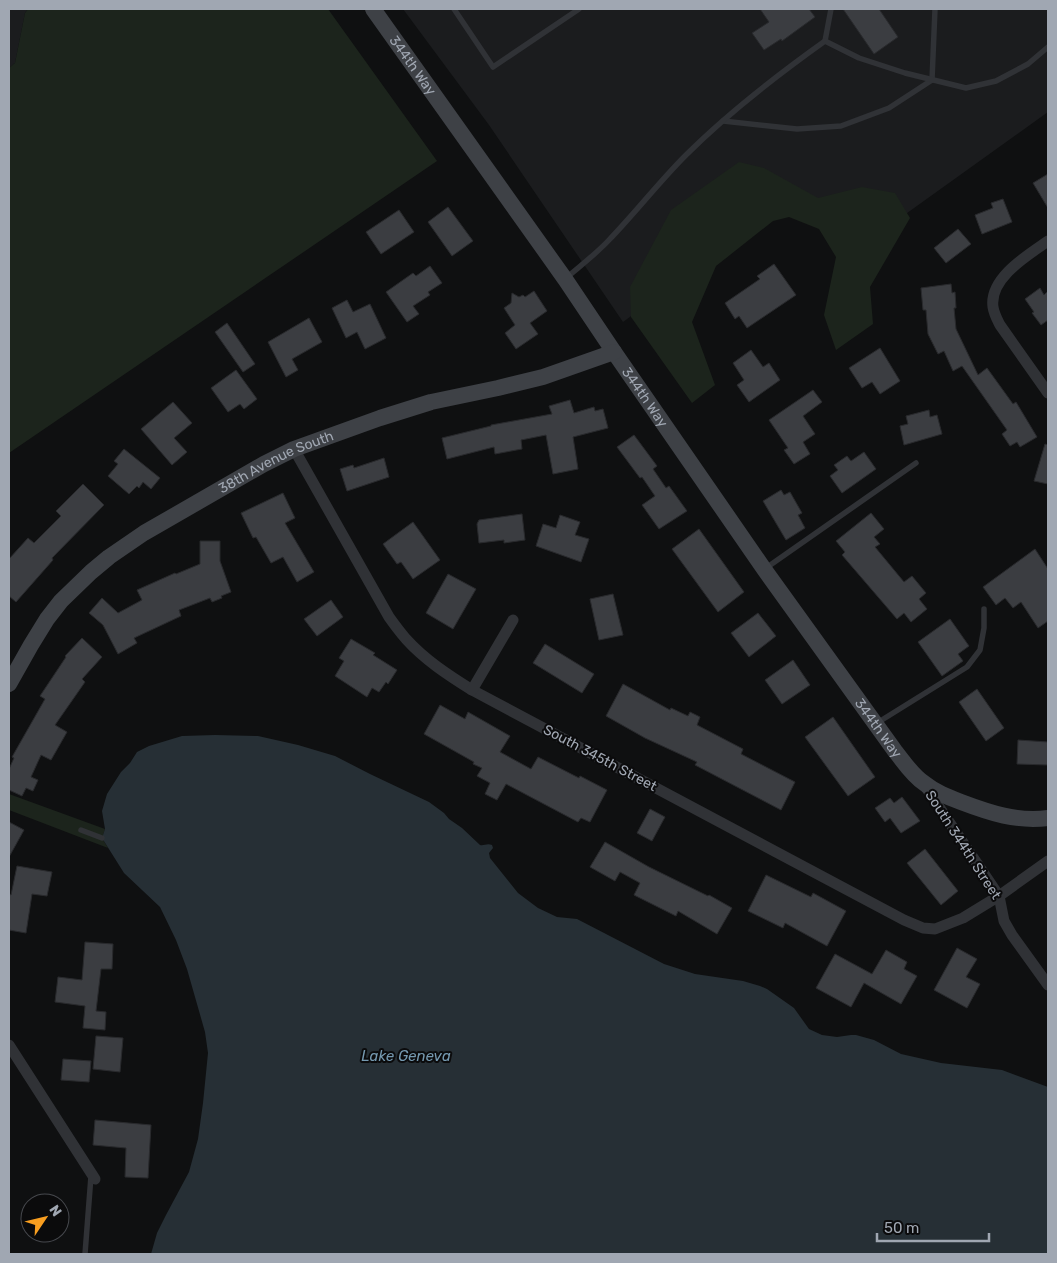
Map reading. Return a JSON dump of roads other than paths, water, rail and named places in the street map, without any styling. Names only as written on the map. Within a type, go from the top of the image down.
[{"type":"street","name":"344th Way","points":[[374,9],[565,280],[764,569],[908,767],[922,782],[936,792],[985,812],[1035,820],[1048,818]]},
{"type":"street","points":[[1048,241],[1016,264],[999,282],[992,301],[993,310],[1000,325],[1048,393]]},
{"type":"street","name":"38th Avenue South","points":[[9,684],[31,645],[60,601],[91,572],[109,557],[144,534],[232,482],[294,449],[380,418],[431,402],[543,377],[614,352]]},
{"type":"street","name":"South 345th Street","points":[[294,449],[389,617],[406,639],[426,658],[447,675],[472,690],[917,926],[935,929],[963,918],[999,896],[1048,861]]},
{"type":"street","points":[[472,690],[512,620]]},
{"type":"street","name":"South 344th Street","points":[[922,782],[999,896],[1004,921],[1048,985]]},
{"type":"street","points":[[9,1045],[93,1176]]},
{"type":"lane","points":[[454,9],[493,67],[579,9]]},
{"type":"lane","points":[[565,280],[608,242],[686,155],[748,98],[825,41],[831,9]]},
{"type":"lane","points":[[932,80],[935,9]]},
{"type":"lane","points":[[825,41],[859,58],[905,73],[966,88],[996,81],[1028,64],[1048,48]]},
{"type":"lane","points":[[723,121],[797,129],[841,126],[889,108],[932,80]]},
{"type":"lane","points":[[764,569],[916,463]]},
{"type":"lane","points":[[876,724],[967,667],[980,650],[984,628],[984,609]]},
{"type":"lane","points":[[81,830],[102,838]]},
{"type":"lane","points":[[85,1254],[93,1176]]},
{"type":"water","name":"Lake Geneva","points":[[182,736],[258,736],[335,756],[429,802],[480,845],[492,845],[493,848],[489,853],[490,858],[518,893],[538,908],[557,917],[577,919],[664,964],[695,974],[743,981],[767,989],[794,1008],[809,1029],[822,1035],[837,1037],[856,1035],[874,1040],[901,1054],[941,1063],[1002,1070],[1048,1087],[1048,1254],[151,1254],[157,1233],[189,1172],[198,1139],[208,1053],[205,1032],[187,969],[176,940],[160,907],[124,873],[102,838],[105,829],[102,811],[107,794],[137,752],[149,746]]}]
